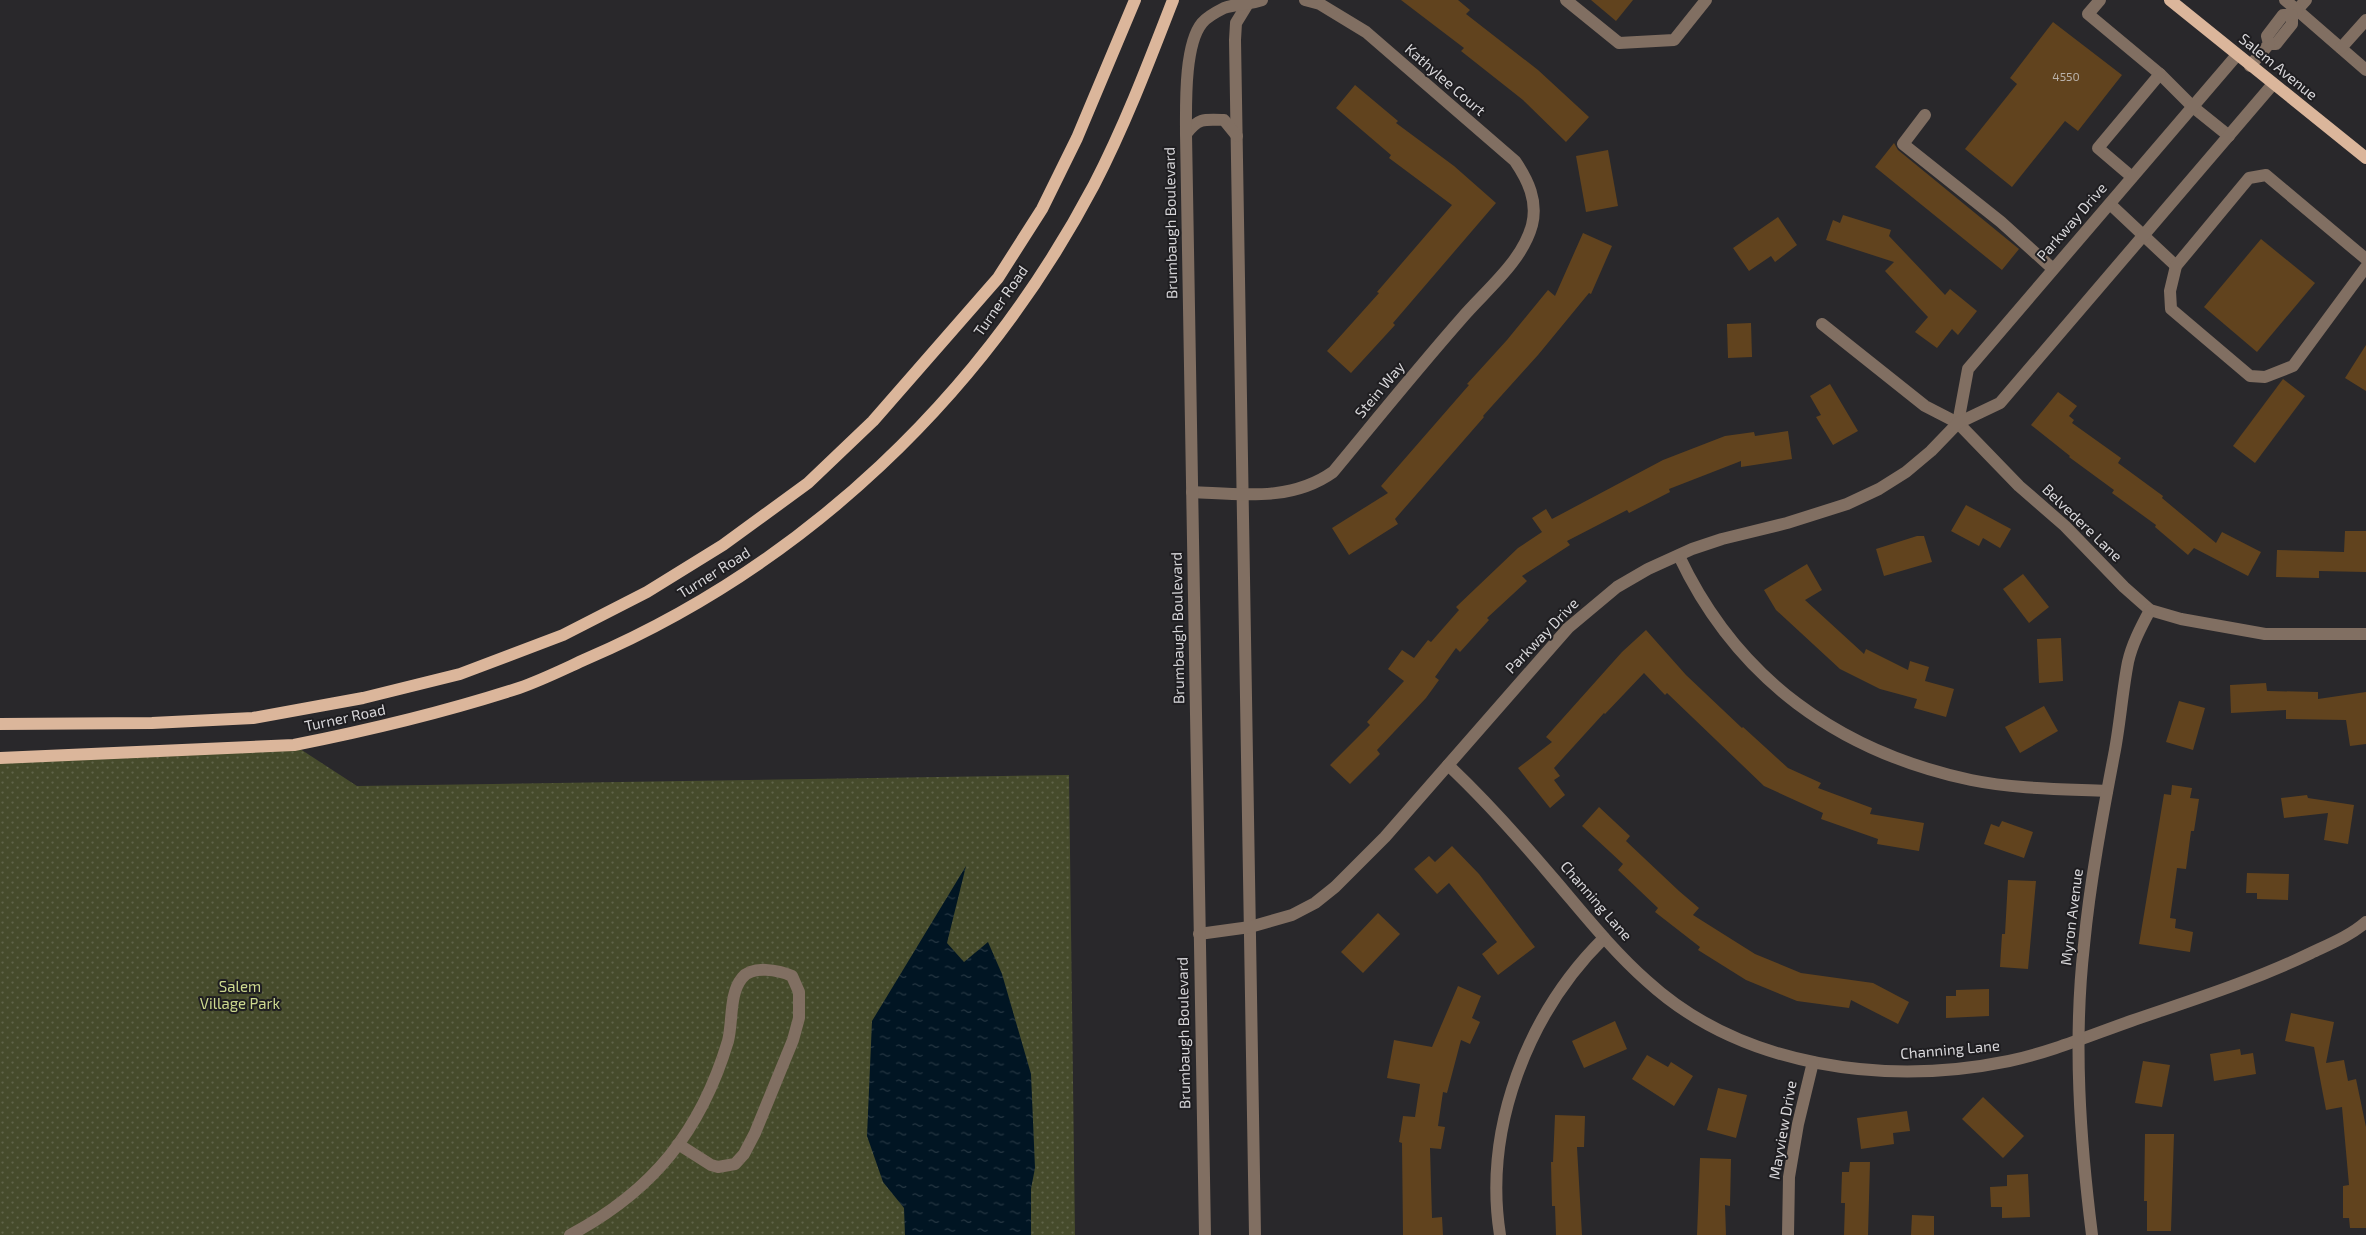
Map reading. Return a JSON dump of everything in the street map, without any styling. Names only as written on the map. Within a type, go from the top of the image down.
[{"type":"main road","name":"Turner Road","points":[[0,724],[152,723],[253,718],[362,698],[460,674],[563,635],[647,592],[716,549],[808,483],[873,421],[998,278],[1042,209],[1077,138],[1135,0]]},
{"type":"main road","name":"Turner Road","points":[[0,758],[294,745],[342,736],[415,718],[521,687],[619,645],[705,600],[795,539],[868,477],[942,405],[1004,329],[1093,186],[1126,120],[1173,0]]},
{"type":"main road","name":"Salem Avenue","points":[[2170,0],[2366,158]]},
{"type":"street","points":[[1186,134],[1187,81],[1192,43],[1202,23],[1225,8],[1247,5],[1262,0]]},
{"type":"street","name":"Kathylee Court","points":[[1304,0],[1320,4],[1366,32],[1515,161],[1525,176],[1532,192],[1534,211]]},
{"type":"street","points":[[1566,0],[1619,43],[1674,40],[1706,0]]},
{"type":"street","points":[[2100,0],[2088,14],[2160,74],[2193,107],[2229,136]]},
{"type":"street","points":[[2285,0],[2295,12],[2366,70]]},
{"type":"street","points":[[2250,66],[2269,44],[2268,36],[2283,15],[2295,12],[2306,0]]},
{"type":"street","points":[[1247,5],[1236,23],[1234,40],[1255,1235]]},
{"type":"street","points":[[2340,48],[2366,20]]},
{"type":"street","name":"Parkway Drive","points":[[1958,423],[1968,370],[2236,55]]},
{"type":"street","points":[[2132,177],[2098,148],[2160,74]]},
{"type":"street","name":"Parkway Drive","points":[[1199,934],[1250,927],[1292,915],[1315,903],[1335,888],[1385,837],[1568,628],[1617,587],[1648,569],[1722,539],[1787,523],[1847,504],[1879,489],[1906,472],[1931,451],[1958,423],[2000,403],[2273,84]]},
{"type":"street","points":[[1925,115],[1902,144],[2001,222],[2053,269]]},
{"type":"street","name":"Brumbaugh Boulevard","points":[[1205,1235],[1186,134],[1194,123],[1206,119],[1224,120],[1237,136]]},
{"type":"street","points":[[2366,259],[2266,175],[2249,178],[2176,266],[2170,290],[2171,309],[2250,376],[2265,377],[2293,366],[2366,267]]},
{"type":"street","points":[[2110,204],[2176,266]]},
{"type":"street","name":"Stein Way","points":[[1192,492],[1284,493],[1302,489],[1318,482],[1332,472],[1462,318],[1510,266],[1527,238],[1534,211]]},
{"type":"street","name":"Belvedere Lane","points":[[1822,324],[1925,406],[1958,423],[2019,486],[2065,526],[2124,587],[2150,610],[2181,619],[2265,634],[2366,634]]},
{"type":"street","points":[[1679,556],[1695,591],[1717,624],[1742,654],[1776,686],[1810,713],[1844,735],[1879,752],[1932,770],[1972,780],[2003,785],[2107,791]]},
{"type":"street","name":"Myron Avenue","points":[[2092,1235],[2082,1153],[2078,1040],[2084,946],[2128,662],[2136,637],[2150,610]]},
{"type":"street","name":"Channing Lane","points":[[1448,765],[1471,787],[1536,858],[1604,938],[1645,980],[1687,1011],[1754,1045],[1813,1062],[1858,1069],[1898,1071],[1947,1069],[2024,1058],[2272,972],[2347,936],[2365,924]]},
{"type":"street","points":[[1500,1235],[1496,1210],[1496,1181],[1501,1136],[1509,1100],[1521,1065],[1547,1010],[1571,976],[1604,938]]},
{"type":"street","points":[[570,1235],[598,1220],[625,1201],[655,1173],[700,1112],[714,1082],[728,1038],[737,987],[742,977],[760,970],[775,971],[792,976],[799,992],[798,1018],[793,1040],[755,1133],[744,1154],[735,1164],[718,1168],[711,1166],[678,1144]]},
{"type":"street","name":"Mayview Drive","points":[[1788,1235],[1789,1177],[1798,1124],[1813,1062]]},
{"type":"green space","name":"Salem Village Park","points":[[294,745],[357,786],[1069,775],[1075,1235],[0,1235],[0,758]]},
{"type":"water","points":[[966,866],[947,943],[964,962],[988,942],[1002,974],[1031,1074],[1035,1168],[1031,1189],[1031,1235],[905,1235],[904,1208],[883,1182],[867,1136],[872,1021]]},
{"type":"building","points":[[1401,0],[1458,0],[1470,10],[1466,14],[1538,70],[1589,117],[1566,142],[1523,100],[1461,51],[1464,48]]},
{"type":"building","points":[[1591,0],[1633,0],[1616,21]]},
{"type":"building","points":[[2053,22],[2122,75],[2078,131],[2065,121],[2012,187],[1965,149],[2017,84],[2010,78]]},
{"type":"building","points":[[1355,85],[1398,121],[1396,123],[1454,166],[1496,203],[1393,323],[1395,325],[1351,373],[1327,351],[1379,293],[1377,292],[1452,205],[1389,158],[1391,155],[1336,108]]},
{"type":"building","points":[[1894,143],[1898,150],[2019,249],[2002,270],[1875,167]]},
{"type":"building","points":[[1608,150],[1618,206],[1586,212],[1576,156]]},
{"type":"building","points":[[1843,215],[1891,230],[1889,236],[1945,295],[1950,289],[1977,311],[1958,335],[1952,329],[1937,348],[1915,332],[1928,317],[1885,271],[1894,262],[1826,240],[1833,220],[1840,223]]},
{"type":"building","points":[[1778,217],[1797,245],[1775,262],[1771,256],[1749,271],[1733,248]]},
{"type":"building","points":[[1583,233],[1612,246],[1591,294],[1589,293],[1538,355],[1395,519],[1398,524],[1349,555],[1332,528],[1388,493],[1381,486],[1469,385],[1467,384],[1507,340],[1548,290],[1555,296]]},
{"type":"building","points":[[2261,239],[2315,283],[2257,352],[2204,307]]},
{"type":"building","points":[[1751,323],[1752,357],[1728,358],[1727,324]]},
{"type":"building","points":[[2366,345],[2366,391],[2345,378]]},
{"type":"building","points":[[2283,379],[2305,396],[2255,463],[2233,446]]},
{"type":"building","points":[[1830,384],[1858,431],[1833,445],[1816,417],[1821,415],[1810,396]]},
{"type":"building","points":[[2058,392],[2077,406],[2069,416],[2074,420],[2072,423],[2121,458],[2118,463],[2163,496],[2162,498],[2216,543],[2222,532],[2261,552],[2248,576],[2194,548],[2188,555],[2155,527],[2156,525],[2112,493],[2114,490],[2069,457],[2031,425]]},
{"type":"building","points":[[1788,431],[1792,459],[1741,467],[1741,461],[1669,489],[1670,492],[1629,513],[1627,510],[1567,541],[1570,545],[1522,576],[1527,581],[1487,618],[1489,620],[1460,652],[1456,648],[1435,677],[1439,680],[1426,698],[1377,750],[1380,754],[1350,784],[1330,765],[1370,725],[1367,722],[1404,681],[1388,669],[1402,650],[1414,658],[1428,640],[1431,642],[1459,610],[1456,607],[1518,548],[1542,532],[1532,518],[1546,509],[1552,519],[1663,460],[1725,436],[1754,432],[1755,436]]},
{"type":"building","points":[[1966,505],[2011,529],[2000,548],[1983,538],[1979,546],[1951,531]]},
{"type":"building","points":[[2345,531],[2366,531],[2366,572],[2319,571],[2319,578],[2276,577],[2277,550],[2344,552]]},
{"type":"building","points":[[1917,536],[1924,536],[1932,562],[1884,576],[1876,549]]},
{"type":"building","points":[[1807,564],[1822,590],[1805,600],[1864,654],[1866,649],[1908,670],[1910,661],[1929,667],[1925,681],[1954,689],[1946,717],[1914,708],[1917,699],[1880,689],[1840,669],[1776,610],[1764,590]]},
{"type":"building","points":[[2023,574],[2049,607],[2029,623],[2003,589]]},
{"type":"building","points":[[1646,630],[1686,675],[1788,768],[1821,783],[1818,788],[1872,808],[1870,814],[1924,823],[1919,851],[1877,844],[1878,839],[1821,819],[1823,813],[1764,786],[1667,693],[1665,695],[1644,673],[1604,713],[1554,768],[1560,776],[1554,780],[1565,795],[1550,808],[1518,768],[1552,742],[1546,737],[1622,652]]},
{"type":"building","points":[[2061,638],[2063,681],[2039,683],[2037,639]]},
{"type":"building","points":[[2266,683],[2267,691],[2318,692],[2318,699],[2366,692],[2366,744],[2350,746],[2346,720],[2286,719],[2286,710],[2231,713],[2230,685]]},
{"type":"building","points":[[2179,701],[2205,708],[2193,750],[2166,742]]},
{"type":"building","points":[[2044,706],[2058,731],[2020,753],[2005,727]]},
{"type":"building","points":[[2172,785],[2192,788],[2190,798],[2199,799],[2194,831],[2191,831],[2186,869],[2177,868],[2170,918],[2176,919],[2175,928],[2193,932],[2190,952],[2139,944],[2164,794],[2171,795]]},
{"type":"building","points":[[2307,795],[2308,798],[2354,805],[2348,844],[2324,840],[2328,813],[2284,818],[2281,798]]},
{"type":"building","points":[[1599,807],[1630,836],[1626,841],[1699,908],[1693,915],[1755,954],[1801,973],[1873,983],[1909,1002],[1898,1024],[1851,1000],[1849,1008],[1797,1001],[1746,980],[1698,950],[1700,947],[1655,912],[1658,908],[1618,870],[1623,864],[1582,826]]},
{"type":"building","points":[[2002,821],[2033,832],[2024,858],[1984,844],[1991,824],[1999,827]]},
{"type":"building","points":[[1452,846],[1479,874],[1535,947],[1498,975],[1482,954],[1497,942],[1449,883],[1437,894],[1414,869],[1429,856],[1435,862]]},
{"type":"building","points":[[2247,873],[2289,874],[2288,900],[2257,899],[2257,893],[2246,893]]},
{"type":"building","points":[[2008,880],[2036,881],[2028,969],[2000,967],[2002,934],[2005,934]]},
{"type":"building","points":[[1378,913],[1400,934],[1363,973],[1341,952]]},
{"type":"building","points":[[1458,986],[1481,996],[1472,1018],[1480,1022],[1470,1044],[1461,1040],[1447,1093],[1443,1092],[1438,1126],[1445,1127],[1441,1149],[1430,1148],[1432,1218],[1442,1217],[1443,1235],[1403,1235],[1402,1143],[1399,1142],[1403,1116],[1415,1117],[1420,1084],[1387,1078],[1394,1040],[1432,1047]]},
{"type":"building","points":[[1989,989],[1989,1016],[1946,1018],[1946,996],[1956,996],[1956,990]]},
{"type":"building","points":[[2291,1013],[2334,1022],[2326,1063],[2344,1060],[2348,1081],[2356,1079],[2366,1127],[2366,1228],[2350,1228],[2349,1218],[2343,1218],[2343,1186],[2349,1185],[2342,1107],[2326,1110],[2314,1047],[2285,1041]]},
{"type":"building","points":[[1615,1021],[1627,1049],[1584,1068],[1572,1041]]},
{"type":"building","points":[[2240,1049],[2241,1055],[2253,1053],[2256,1074],[2214,1081],[2210,1054]]},
{"type":"building","points":[[1647,1055],[1668,1067],[1671,1062],[1693,1076],[1674,1106],[1632,1079]]},
{"type":"building","points":[[2143,1061],[2170,1065],[2162,1107],[2135,1103]]},
{"type":"building","points":[[1718,1088],[1747,1095],[1736,1138],[1707,1130]]},
{"type":"building","points":[[1983,1097],[2024,1136],[2003,1158],[1962,1119]]},
{"type":"building","points":[[1907,1111],[1910,1131],[1893,1133],[1894,1144],[1861,1149],[1857,1118]]},
{"type":"building","points":[[1555,1115],[1585,1116],[1584,1147],[1577,1147],[1582,1235],[1556,1235],[1555,1206],[1552,1206],[1551,1162],[1553,1162]]},
{"type":"building","points":[[2145,1134],[2174,1134],[2171,1231],[2147,1231],[2147,1201],[2144,1201]]},
{"type":"building","points":[[1700,1158],[1731,1159],[1730,1206],[1725,1205],[1726,1235],[1697,1235]]},
{"type":"building","points":[[1850,1162],[1870,1162],[1868,1235],[1844,1235],[1845,1203],[1841,1203],[1842,1172],[1849,1172]]},
{"type":"building","points":[[2028,1174],[2030,1217],[2002,1218],[2002,1207],[1991,1207],[1990,1187],[2007,1186],[2007,1175]]},
{"type":"building","points":[[1912,1215],[1934,1216],[1934,1235],[1911,1235]]}]
